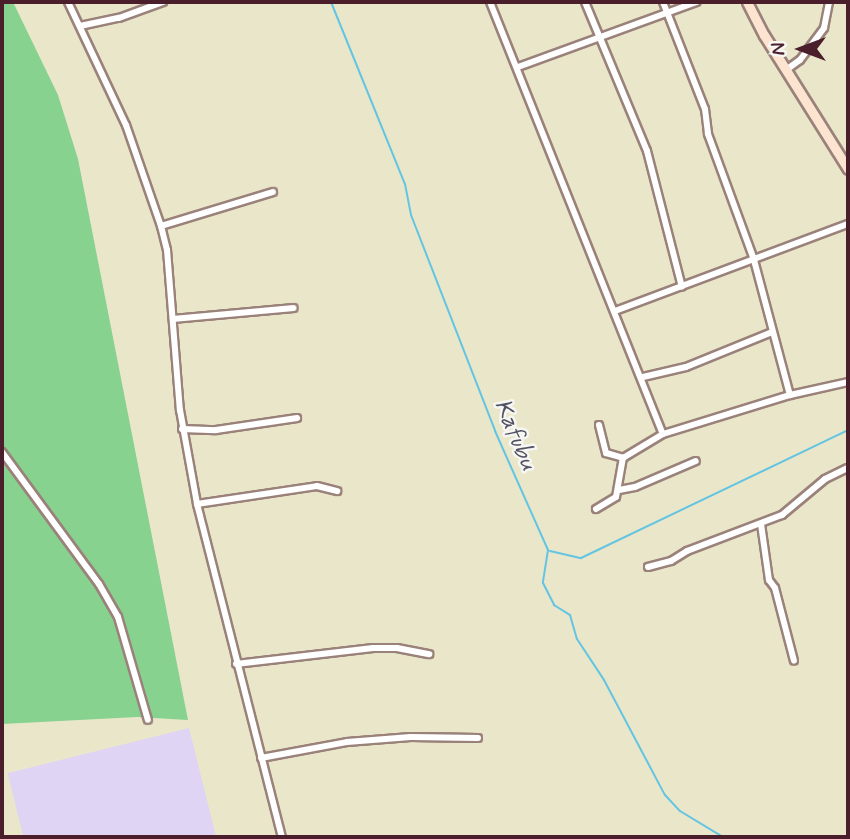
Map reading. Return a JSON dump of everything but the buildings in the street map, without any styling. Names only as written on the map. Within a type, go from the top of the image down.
[{"type":"main road","points":[[747,2],[848,169]]},
{"type":"street","points":[[68,2],[126,125],[161,226],[167,250],[182,429],[197,504],[236,664],[282,837]]},
{"type":"street","points":[[79,26],[119,18],[163,2]]},
{"type":"street","points":[[490,2],[643,377],[663,434]]},
{"type":"street","points":[[585,2],[647,151],[682,287]]},
{"type":"street","points":[[663,2],[680,51],[699,89],[708,134],[754,260],[790,396]]},
{"type":"street","points":[[518,67],[697,2]]},
{"type":"street","points":[[786,70],[800,60],[824,27],[829,2]]},
{"type":"street","points":[[161,226],[273,192]]},
{"type":"street","points":[[615,310],[848,225]]},
{"type":"street","points":[[173,319],[293,307]]},
{"type":"street","points":[[643,377],[686,367],[772,332]]},
{"type":"street","points":[[596,509],[611,502],[619,490],[619,469],[623,458],[663,434],[790,396],[848,382]]},
{"type":"street","points":[[182,429],[216,429],[297,418]]},
{"type":"street","points":[[599,425],[606,453],[623,458]]},
{"type":"street","points":[[2,452],[99,584],[118,617],[148,720]]},
{"type":"street","points":[[619,490],[635,487],[696,461]]},
{"type":"street","points":[[648,567],[782,516],[825,479],[848,468]]},
{"type":"street","points":[[197,504],[317,486],[337,491]]},
{"type":"street","points":[[761,524],[769,580],[775,588],[794,661]]},
{"type":"street","points":[[236,664],[373,648],[397,648],[429,654]]},
{"type":"street","points":[[261,758],[347,742],[411,737],[478,738]]},
{"type":"shaded area","points":[[189,728],[216,837],[23,837],[8,773]]},
{"type":"green space","points":[[2,2],[13,2],[58,95],[78,159],[188,720],[137,717],[2,724]]},
{"type":"waterway","name":"Kafubu","points":[[331,2],[405,184],[411,215],[495,431],[548,550],[543,583],[554,605],[570,615],[577,639],[604,680],[665,795],[680,811],[723,837]]},
{"type":"waterway","points":[[550,551],[581,558],[848,430]]}]
